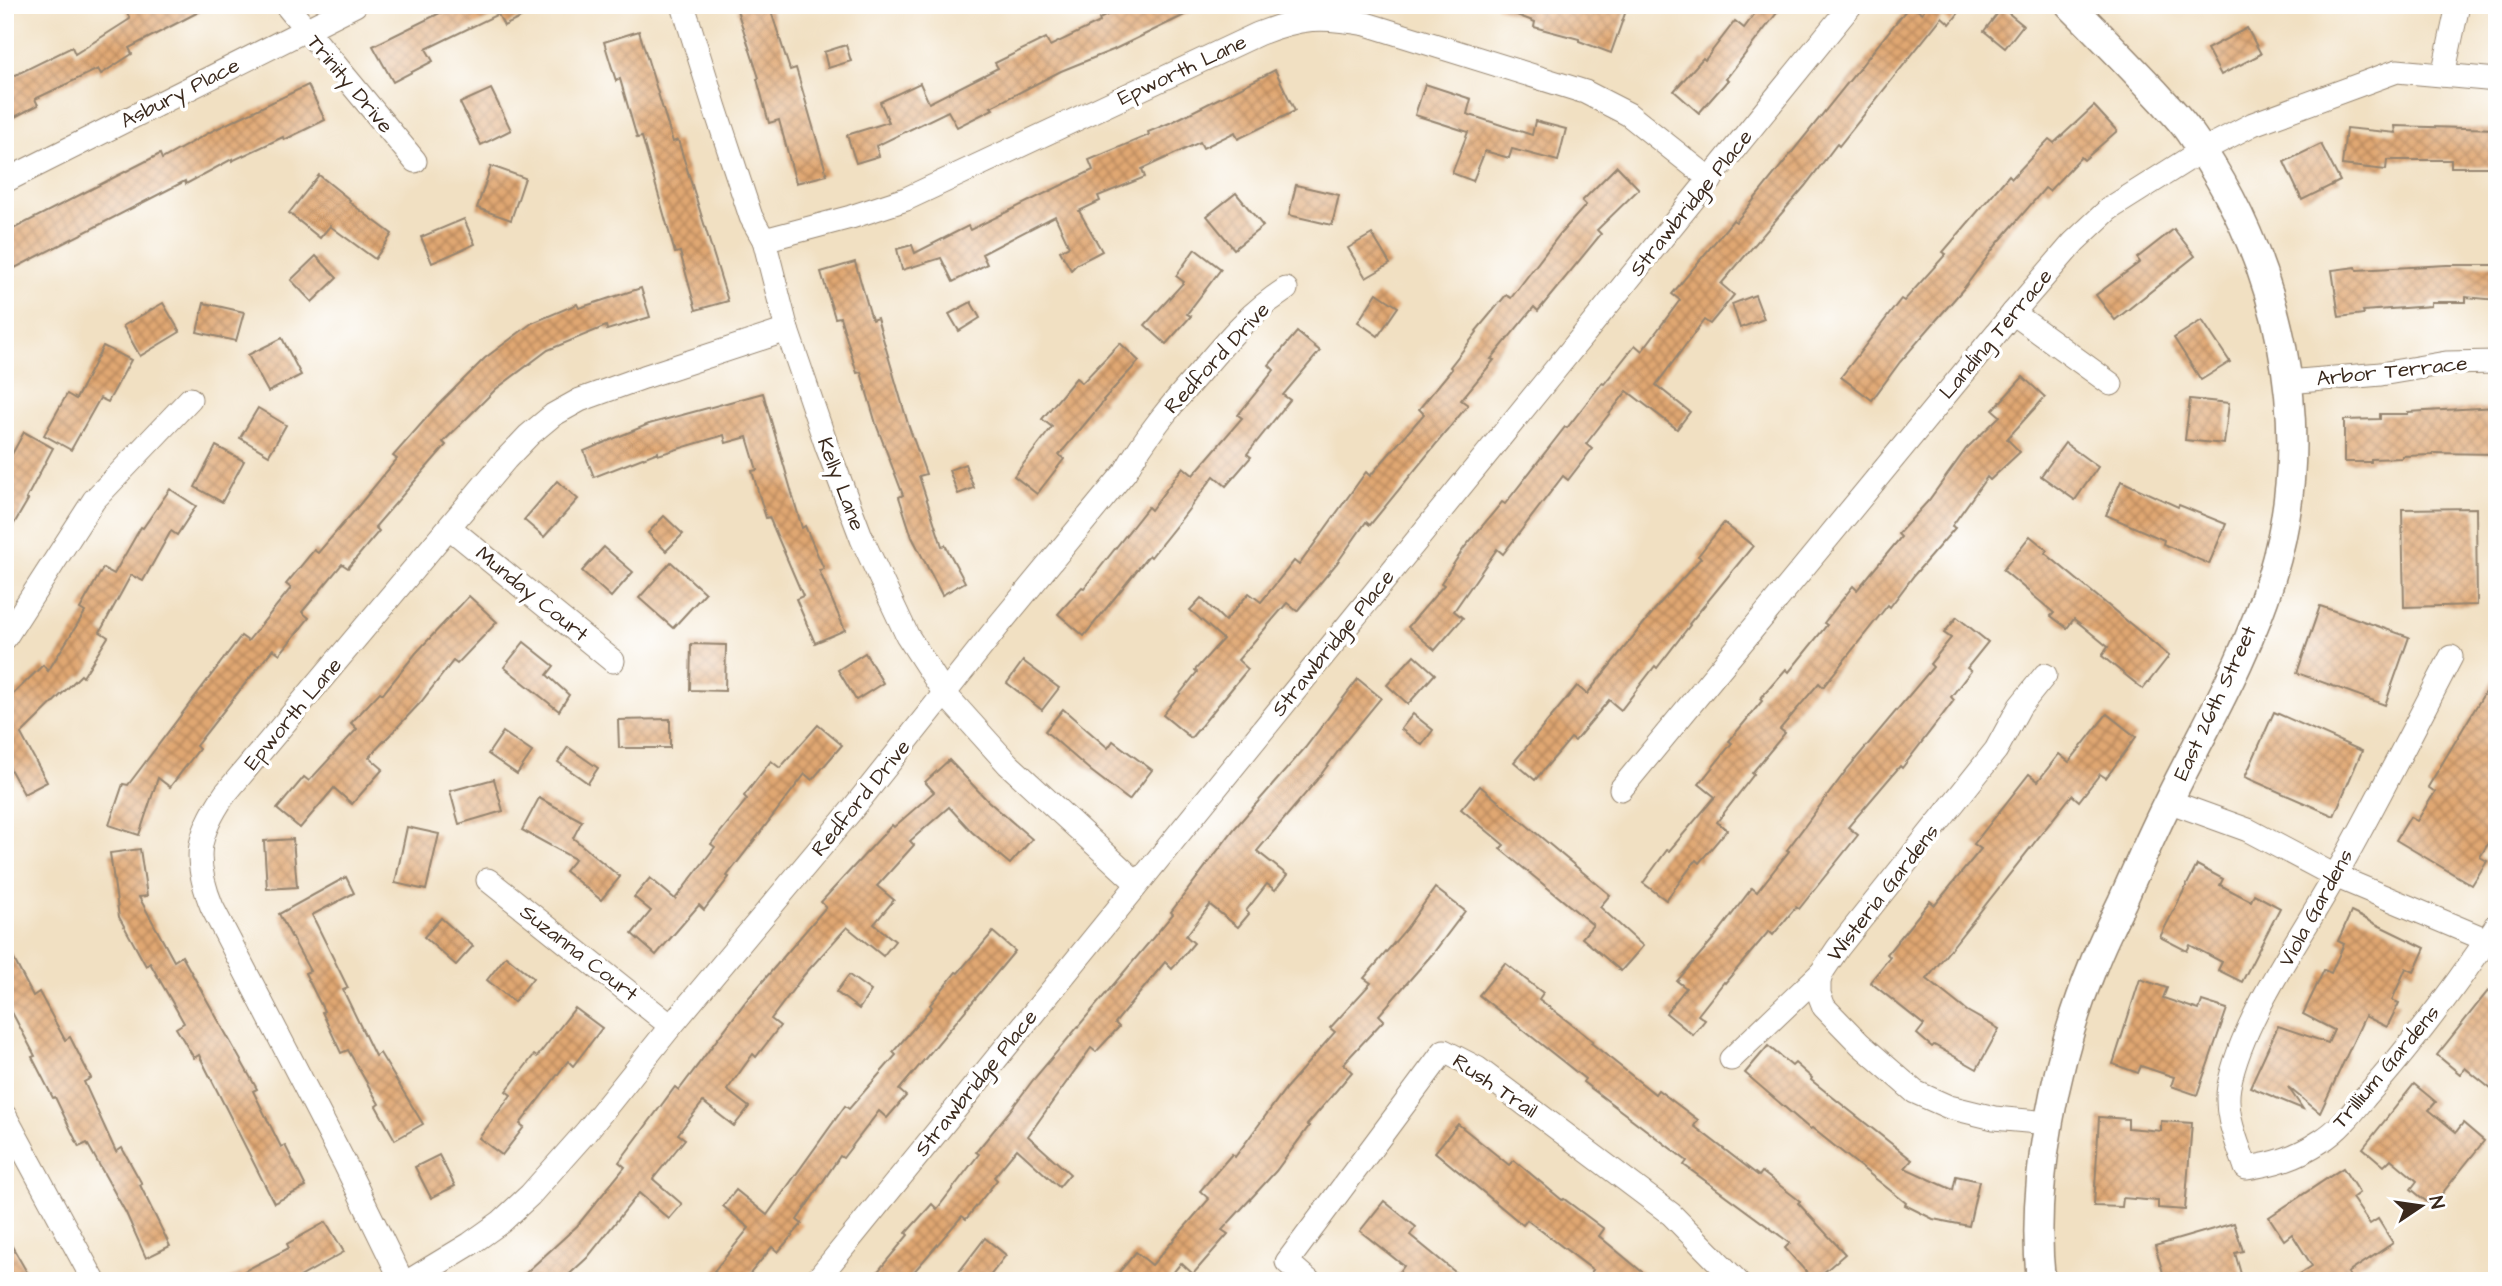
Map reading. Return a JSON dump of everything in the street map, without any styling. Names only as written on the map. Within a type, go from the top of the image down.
[{"type":"street","name":"Trinity Drive","points":[[286,5],[415,161]]},
{"type":"street","name":"Asbury Place","points":[[5,181],[355,5]]},
{"type":"street","name":"Kelly Lane","points":[[683,5],[751,217],[764,240],[787,330],[827,447],[862,539],[907,635],[946,694],[1008,764],[1137,883]]},
{"type":"street","name":"Strawbridge Place","points":[[816,1281],[1851,5]]},
{"type":"street","name":"East 26th Street","points":[[2041,1281],[2039,1212],[2049,1123],[2059,1068],[2092,968],[2168,801],[2236,671],[2271,578],[2282,529],[2290,428],[2285,356],[2261,269],[2248,234],[2190,132],[2134,68],[2070,5]]},
{"type":"street","points":[[2443,75],[2458,5]]},
{"type":"street","name":"Epworth Lane","points":[[764,240],[906,199],[1258,34],[1285,23],[1312,18],[1366,24],[1585,92],[1628,114],[1711,180]]},
{"type":"street","name":"Landing Terrace","points":[[1621,789],[2013,313],[2074,242],[2109,209],[2201,150],[2276,114],[2397,71],[2497,80]]},
{"type":"street","name":"Redford Drive","points":[[409,1281],[501,1222],[530,1195],[586,1132],[851,811],[1125,472],[1141,444],[1161,418],[1243,323],[1261,305],[1286,289]]},
{"type":"street","points":[[2013,313],[2111,384]]},
{"type":"street","name":"Epworth Lane","points":[[402,1281],[349,1171],[212,908],[202,883],[198,860],[201,838],[210,816],[225,794],[528,435],[553,415],[580,400],[787,330]]},
{"type":"street","name":"Arbor Terrace","points":[[2288,382],[2381,374],[2446,363],[2497,362]]},
{"type":"street","points":[[5,638],[93,500],[190,399]]},
{"type":"street","name":"Munday Court","points":[[450,527],[614,661]]},
{"type":"street","name":"Viola Gardens","points":[[2246,1168],[2227,1112],[2235,1063],[2257,1012],[2335,876],[2451,657]]},
{"type":"street","name":"Wisteria Gardens","points":[[2045,675],[2020,706],[1996,750],[1838,947],[1822,972],[1819,993],[1824,1007],[1860,1044],[1915,1092],[1949,1107],[1994,1118],[2049,1123]]},
{"type":"street","points":[[2168,801],[2248,830],[2335,876],[2492,932]]},
{"type":"street","name":"Suzanna Court","points":[[488,880],[671,1026]]},
{"type":"street","name":"Trillium Gardens","points":[[2246,1168],[2276,1164],[2294,1157],[2323,1140],[2339,1126],[2397,1061],[2492,932]]},
{"type":"street","points":[[1731,1059],[1822,972]]},
{"type":"street","name":"Rush Trail","points":[[1309,1281],[1287,1262],[1444,1051],[1477,1068],[1671,1214],[1737,1281]]},
{"type":"street","points":[[5,1116],[94,1281]]},
{"type":"building","points":[[123,5],[212,5],[129,48],[132,54],[101,74],[98,69],[35,99],[38,105],[5,122],[5,80],[72,47],[75,54],[130,19]]},
{"type":"building","points":[[456,5],[547,5],[504,26],[498,14],[426,49],[433,61],[393,82],[373,46]]},
{"type":"building","points":[[751,5],[769,5],[790,70],[796,68],[827,175],[796,183],[779,120],[769,123],[757,79],[759,78],[737,10]]},
{"type":"building","points":[[1128,5],[1205,5],[1113,50],[1061,71],[957,127],[948,111],[876,146],[879,156],[856,163],[847,135],[889,122],[880,102],[920,83],[929,103],[998,68],[995,63],[1046,38],[1050,46]]},
{"type":"building","points":[[1496,5],[1628,5],[1611,53],[1579,39],[1534,27],[1535,22]]},
{"type":"building","points":[[1761,5],[1783,5],[1726,79],[1728,80],[1699,113],[1674,91],[1703,58],[1705,60],[1735,21],[1744,28]]},
{"type":"building","points":[[1910,5],[1922,13],[1927,5],[1965,5],[1950,24],[1942,17],[1839,146],[1837,144],[1805,186],[1721,284],[1734,295],[1710,324],[1704,320],[1656,385],[1690,412],[1677,429],[1627,391],[1586,444],[1592,449],[1568,480],[1563,476],[1503,554],[1497,549],[1454,611],[1463,618],[1435,650],[1408,627],[1444,585],[1441,583],[1464,548],[1502,502],[1505,504],[1565,427],[1567,428],[1635,345],[1642,351],[1680,300],[1672,294],[1733,220],[1736,222]]},
{"type":"building","points":[[2002,8],[2023,25],[2005,48],[1984,31]]},
{"type":"building","points":[[2247,28],[2261,54],[2221,75],[2207,49]]},
{"type":"building","points":[[639,31],[673,142],[678,140],[728,301],[696,310],[680,252],[675,253],[642,137],[637,138],[620,79],[616,81],[604,42]]},
{"type":"building","points":[[846,45],[851,61],[828,68],[824,52]]},
{"type":"building","points":[[1275,70],[1295,111],[1238,139],[1235,132],[1203,148],[1200,142],[1142,169],[1145,177],[1098,196],[1100,201],[1079,211],[1102,251],[1071,270],[1060,251],[1069,246],[1055,216],[982,254],[987,264],[953,282],[941,258],[902,270],[897,249],[912,245],[915,253],[968,226],[970,230],[1093,170],[1089,160],[1149,135],[1148,132]]},
{"type":"building","points":[[1425,84],[1471,99],[1467,114],[1532,135],[1535,121],[1566,129],[1558,161],[1512,149],[1509,158],[1485,151],[1473,181],[1452,173],[1468,132],[1415,115]]},
{"type":"building","points":[[308,85],[325,120],[284,140],[283,137],[232,159],[186,184],[185,181],[5,273],[5,233],[160,154],[162,159],[214,130]]},
{"type":"building","points":[[491,89],[511,130],[481,145],[460,103]]},
{"type":"building","points":[[2094,106],[2117,131],[2084,160],[2081,157],[2049,191],[2045,188],[1900,362],[1872,400],[1841,377],[1901,299],[1904,301],[1946,254],[1943,252],[2009,175],[2012,178],[2049,139],[2054,143]]},
{"type":"building","points":[[2395,126],[2497,129],[2497,167],[2451,167],[2451,160],[2387,160],[2386,170],[2342,165],[2346,128],[2396,133]]},
{"type":"building","points":[[2321,144],[2340,181],[2302,200],[2284,162]]},
{"type":"building","points":[[491,166],[525,178],[511,220],[477,208]]},
{"type":"building","points":[[1617,166],[1639,189],[1597,230],[1601,234],[1538,311],[1534,307],[1491,359],[1494,360],[1461,400],[1468,405],[1370,525],[1366,522],[1337,563],[1297,611],[1287,603],[1238,660],[1248,669],[1191,738],[1163,715],[1197,672],[1195,670],[1223,639],[1190,610],[1201,598],[1225,621],[1249,593],[1261,602],[1294,561],[1299,565],[1366,472],[1370,476],[1424,414],[1419,409],[1452,369],[1450,367],[1476,331],[1506,295],[1511,298],[1586,205],[1582,201]]},
{"type":"building","points":[[319,175],[350,200],[349,202],[392,234],[375,259],[330,226],[320,238],[289,213]]},
{"type":"building","points":[[1296,185],[1339,195],[1332,225],[1289,215]]},
{"type":"building","points":[[1236,193],[1263,226],[1234,249],[1207,216]]},
{"type":"building","points":[[464,219],[475,244],[432,263],[421,237]]},
{"type":"building","points":[[2174,229],[2195,256],[2115,320],[2096,295],[2140,262],[2137,258]]},
{"type":"building","points":[[1372,234],[1390,264],[1366,278],[1348,248]]},
{"type":"building","points":[[1195,249],[1221,269],[1187,314],[1191,316],[1166,344],[1145,325],[1184,282],[1176,276]]},
{"type":"building","points":[[316,256],[337,278],[312,302],[291,280]]},
{"type":"building","points":[[855,262],[872,320],[877,318],[908,424],[926,474],[919,476],[942,546],[945,545],[965,582],[942,595],[912,537],[899,497],[903,495],[876,424],[861,372],[857,373],[840,317],[835,318],[821,272]]},
{"type":"building","points":[[2497,265],[2497,300],[2466,297],[2466,302],[2431,302],[2431,306],[2363,311],[2364,314],[2339,317],[2332,270]]},
{"type":"building","points":[[641,288],[650,317],[607,330],[606,326],[548,350],[496,389],[443,442],[446,445],[375,527],[379,531],[348,568],[342,564],[302,612],[309,618],[280,654],[273,649],[236,695],[196,746],[199,749],[170,787],[158,778],[139,835],[109,825],[123,784],[128,785],[241,636],[248,641],[291,588],[286,584],[314,550],[318,553],[355,510],[397,459],[393,456],[436,407],[485,358],[532,323],[577,304],[579,308]]},
{"type":"building","points":[[1377,293],[1398,307],[1378,336],[1358,322]]},
{"type":"building","points":[[1755,295],[1764,319],[1740,328],[1732,304]]},
{"type":"building","points":[[971,302],[980,318],[959,331],[949,314]]},
{"type":"building","points":[[163,303],[180,332],[140,356],[123,326]]},
{"type":"building","points":[[204,303],[244,312],[236,341],[197,332]]},
{"type":"building","points":[[2202,320],[2230,362],[2201,380],[2174,338]]},
{"type":"building","points":[[1297,332],[1320,351],[1283,395],[1290,400],[1247,454],[1251,457],[1226,486],[1214,476],[1151,557],[1149,555],[1084,636],[1058,614],[1082,587],[1084,588],[1148,507],[1151,510],[1183,467],[1193,475],[1242,418],[1238,415],[1274,370],[1269,365]]},
{"type":"building","points":[[282,338],[301,375],[268,392],[248,355]]},
{"type":"building","points":[[1120,343],[1139,361],[1103,400],[1059,455],[1064,459],[1037,494],[1014,476],[1052,427],[1042,419],[1076,378],[1082,383]]},
{"type":"building","points":[[103,346],[131,360],[108,402],[100,398],[71,450],[44,435],[67,394],[76,399]]},
{"type":"building","points":[[2023,377],[2045,397],[2007,439],[2020,452],[1990,480],[1987,477],[1952,526],[1955,528],[1890,607],[1888,605],[1823,687],[1819,683],[1780,729],[1785,733],[1717,822],[1727,830],[1699,863],[1696,860],[1666,900],[1643,883],[1667,850],[1669,851],[1715,797],[1699,784],[1732,743],[1729,741],[1762,701],[1760,699],[1786,669],[1789,672],[1827,625],[1824,623],[1853,586],[1857,590],[1901,537],[1898,534],[1929,500],[1966,449],[2000,416],[1993,410]]},
{"type":"building","points":[[763,393],[802,528],[805,526],[824,569],[819,570],[845,630],[815,643],[796,599],[803,596],[769,517],[766,518],[752,471],[757,470],[747,437],[726,443],[724,435],[658,455],[658,452],[594,477],[584,451],[649,424]]},
{"type":"building","points":[[2190,399],[2229,403],[2224,444],[2185,440]]},
{"type":"building","points":[[2497,407],[2497,454],[2433,453],[2371,459],[2371,462],[2344,462],[2344,420],[2380,419],[2380,414]]},
{"type":"building","points":[[258,408],[286,425],[269,455],[240,438]]},
{"type":"building","points":[[24,432],[53,448],[26,499],[28,500],[5,539],[5,467]]},
{"type":"building","points":[[2065,443],[2098,467],[2075,500],[2041,476]]},
{"type":"building","points":[[216,446],[244,461],[222,502],[195,487]]},
{"type":"building","points":[[965,464],[974,488],[958,494],[949,470]]},
{"type":"building","points":[[557,481],[578,499],[544,537],[524,520]]},
{"type":"building","points":[[2121,481],[2178,507],[2179,505],[2226,524],[2209,564],[2163,544],[2164,540],[2106,515]]},
{"type":"building","points":[[170,489],[196,506],[177,535],[171,531],[143,581],[131,575],[100,632],[108,637],[83,677],[81,675],[21,734],[47,782],[24,794],[5,760],[5,702],[43,665],[48,671],[85,612],[80,609],[103,568],[114,574],[141,527],[143,528]]},
{"type":"building","points":[[2476,508],[2477,605],[2404,607],[2402,509]]},
{"type":"building","points":[[664,516],[683,534],[666,551],[648,533]]},
{"type":"building","points":[[1724,523],[1753,546],[1621,710],[1609,700],[1575,741],[1571,738],[1535,780],[1514,762],[1577,686],[1587,694],[1661,602],[1701,558],[1698,556]]},
{"type":"building","points":[[2030,536],[2047,550],[2045,553],[2169,656],[2143,689],[2102,656],[2108,647],[2074,619],[2067,628],[2051,616],[2054,613],[2003,570]]},
{"type":"building","points":[[604,547],[633,572],[611,597],[582,571]]},
{"type":"building","points":[[671,562],[705,593],[673,628],[639,598]]},
{"type":"building","points":[[469,596],[497,622],[457,664],[453,661],[421,702],[369,757],[383,769],[352,804],[334,788],[300,828],[277,809],[304,777],[309,781],[357,729],[351,723],[380,692],[383,694],[416,653]]},
{"type":"building","points":[[2320,606],[2409,637],[2385,705],[2297,673]]},
{"type":"building","points":[[1957,617],[1988,642],[1967,668],[1971,671],[1951,697],[1954,700],[1902,768],[1900,766],[1848,827],[1858,835],[1799,909],[1796,907],[1773,935],[1769,931],[1698,1015],[1705,1020],[1693,1035],[1666,1013],[1686,988],[1677,981],[1752,888],[1757,892],[1848,768],[1933,667],[1930,664],[1951,638],[1944,633]]},
{"type":"building","points":[[524,642],[554,666],[547,675],[569,695],[559,711],[504,667]]},
{"type":"building","points":[[691,644],[726,645],[725,691],[690,690]]},
{"type":"building","points":[[865,653],[883,683],[856,700],[838,670]]},
{"type":"building","points":[[1414,655],[1435,674],[1408,704],[1387,685]]},
{"type":"building","points":[[1023,661],[1059,688],[1042,710],[1007,683]]},
{"type":"building","points":[[2497,672],[2497,829],[2480,857],[2487,861],[2472,885],[2396,840],[2410,817],[2417,821],[2435,792],[2428,787]]},
{"type":"building","points":[[1358,679],[1381,698],[1257,851],[1287,875],[1275,890],[1267,884],[1246,911],[1249,914],[1238,927],[1210,905],[1186,936],[1194,943],[1172,969],[1165,962],[1115,1023],[1119,1027],[1096,1052],[1091,1048],[1028,1136],[1070,1174],[1059,1187],[1017,1149],[994,1177],[997,1180],[966,1219],[962,1216],[906,1281],[870,1281],[932,1204],[937,1209],[979,1154],[976,1152],[1033,1080],[1173,914],[1171,912],[1235,828],[1305,748]]},
{"type":"building","points":[[1063,709],[1108,748],[1113,741],[1152,770],[1129,800],[1045,731]]},
{"type":"building","points":[[2274,712],[2362,751],[2334,816],[2245,777]]},
{"type":"building","points":[[1413,714],[1433,730],[1422,745],[1401,729]]},
{"type":"building","points":[[2107,714],[2136,737],[2106,778],[2100,774],[2079,801],[2072,795],[1927,979],[1967,1011],[1999,1029],[1977,1069],[1934,1045],[1932,1047],[1917,1034],[1924,1025],[1870,982],[1890,957],[1887,954],[1930,901],[1935,905],[1981,849],[1974,844],[2029,774],[2038,781],[2059,754],[2069,762]]},
{"type":"building","points":[[670,719],[670,748],[619,748],[618,720]]},
{"type":"building","points":[[818,725],[842,745],[812,780],[805,774],[704,910],[699,905],[656,955],[632,934],[651,911],[634,897],[650,878],[675,899],[715,847],[711,844],[747,799],[744,796],[771,761],[780,768]]},
{"type":"building","points":[[503,732],[532,752],[517,774],[488,754]]},
{"type":"building","points":[[568,747],[598,768],[588,783],[558,762]]},
{"type":"building","points":[[949,760],[988,801],[1032,839],[1010,864],[972,832],[949,807],[910,841],[914,845],[877,886],[894,900],[874,924],[895,941],[883,956],[847,927],[804,975],[771,1019],[780,1026],[756,1057],[753,1054],[727,1090],[749,1107],[734,1126],[703,1102],[678,1134],[685,1139],[653,1179],[682,1204],[669,1219],[639,1193],[587,1258],[562,1281],[517,1281],[577,1226],[625,1167],[619,1162],[675,1087],[679,1090],[746,1001],[826,907],[821,902],[892,825],[894,827],[934,792],[925,782]]},
{"type":"building","points":[[494,779],[503,811],[459,824],[450,791]]},
{"type":"building","points":[[1480,786],[1610,895],[1600,907],[1643,946],[1621,971],[1582,938],[1593,925],[1500,849],[1504,845],[1461,809]]},
{"type":"building","points":[[539,798],[582,821],[573,838],[620,877],[601,900],[565,871],[575,859],[522,830]]},
{"type":"building","points":[[407,827],[439,834],[426,890],[395,883]]},
{"type":"building","points":[[293,839],[297,887],[267,889],[264,841]]},
{"type":"building","points":[[140,849],[147,896],[139,897],[174,961],[182,956],[257,1089],[253,1091],[281,1147],[285,1145],[306,1187],[274,1203],[199,1055],[194,1058],[176,1028],[184,1023],[150,963],[146,966],[119,917],[110,853]]},
{"type":"building","points":[[2197,865],[2223,879],[2220,885],[2251,901],[2254,894],[2280,908],[2242,982],[2218,970],[2222,962],[2190,945],[2187,951],[2160,937]]},
{"type":"building","points":[[346,877],[354,893],[312,915],[348,988],[343,990],[375,1056],[380,1053],[423,1124],[395,1140],[376,1106],[379,1104],[348,1050],[341,1053],[305,973],[310,971],[279,914]]},
{"type":"building","points":[[1435,888],[1465,911],[1434,952],[1379,1015],[1384,1020],[1343,1064],[1352,1072],[1307,1125],[1309,1126],[1276,1171],[1222,1230],[1228,1234],[1193,1274],[1181,1263],[1168,1279],[1171,1281],[1112,1281],[1136,1252],[1152,1265],[1209,1199],[1200,1191],[1232,1154],[1235,1157],[1286,1088],[1335,1032],[1330,1028],[1371,983],[1364,978],[1406,929]]},
{"type":"building","points":[[2351,912],[2425,948],[2414,972],[2406,968],[2392,1000],[2399,1003],[2387,1027],[2365,1016],[2320,1113],[2288,1087],[2303,1109],[2250,1087],[2278,1026],[2328,1043],[2334,1030],[2303,1014],[2324,970],[2331,973],[2344,944],[2338,941]]},
{"type":"building","points":[[441,918],[473,946],[456,965],[424,937]]},
{"type":"building","points":[[993,932],[1015,951],[899,1090],[906,1096],[887,1118],[879,1111],[843,1158],[840,1156],[797,1220],[802,1224],[778,1252],[772,1247],[744,1281],[726,1281],[714,1271],[749,1228],[723,1206],[736,1190],[767,1215],[845,1106],[849,1109],[896,1055],[893,1052],[932,1007],[930,1005],[956,972],[958,973]]},
{"type":"building","points":[[5,942],[33,996],[39,992],[65,1040],[70,1037],[91,1078],[84,1082],[116,1152],[122,1148],[142,1184],[140,1185],[170,1246],[146,1258],[126,1213],[87,1143],[79,1147],[5,999]]},
{"type":"building","points":[[506,956],[533,978],[514,1002],[487,980]]},
{"type":"building","points":[[1505,963],[1543,993],[1539,999],[1593,1041],[1591,1043],[1655,1094],[1658,1090],[1698,1120],[1694,1126],[1759,1176],[1762,1172],[1800,1201],[1798,1203],[1845,1254],[1814,1281],[1785,1248],[1790,1243],[1684,1165],[1687,1161],[1583,1082],[1585,1079],[1479,995]]},
{"type":"building","points":[[849,975],[871,991],[859,1009],[836,992]]},
{"type":"building","points":[[2140,979],[2167,988],[2163,998],[2199,1010],[2202,1001],[2227,1009],[2197,1095],[2171,1086],[2174,1077],[2141,1066],[2138,1073],[2113,1064]]},
{"type":"building","points":[[2488,991],[2497,998],[2497,1094],[2465,1068],[2460,1074],[2437,1055]]},
{"type":"building","points":[[575,1008],[602,1028],[573,1066],[568,1061],[520,1124],[524,1127],[502,1155],[479,1138],[511,1095],[506,1091],[534,1055],[537,1057]]},
{"type":"building","points":[[1768,1046],[1792,1066],[1795,1063],[1811,1080],[1912,1160],[1905,1168],[1953,1190],[1956,1176],[1979,1181],[1969,1226],[1933,1219],[1905,1205],[1906,1203],[1810,1129],[1745,1073]]},
{"type":"building","points":[[2414,1084],[2436,1102],[2429,1110],[2456,1132],[2463,1123],[2484,1141],[2432,1206],[2411,1189],[2417,1181],[2391,1159],[2384,1166],[2363,1148]]},
{"type":"building","points":[[2099,1117],[2128,1119],[2128,1128],[2161,1131],[2161,1121],[2192,1123],[2185,1210],[2158,1208],[2158,1201],[2123,1198],[2122,1207],[2094,1206]]},
{"type":"building","points":[[1458,1124],[1509,1165],[1514,1160],[1562,1200],[1604,1229],[1599,1236],[1653,1281],[1584,1281],[1593,1270],[1527,1220],[1523,1225],[1435,1152]]},
{"type":"building","points":[[439,1155],[455,1186],[431,1198],[415,1167]]},
{"type":"building","points":[[2343,1168],[2359,1193],[2352,1198],[2370,1224],[2378,1219],[2393,1243],[2348,1273],[2350,1275],[2341,1281],[2289,1281],[2312,1266],[2292,1234],[2284,1240],[2269,1217]]},
{"type":"building","points":[[1384,1201],[1416,1227],[1410,1235],[1466,1281],[1393,1281],[1404,1266],[1360,1231]]},
{"type":"building","points":[[326,1222],[344,1252],[293,1281],[225,1281],[289,1248],[287,1244]]},
{"type":"building","points":[[2234,1223],[2243,1251],[2235,1253],[2243,1281],[2173,1281],[2171,1274],[2164,1276],[2155,1246]]},
{"type":"building","points":[[5,1234],[32,1281],[5,1281]]},
{"type":"building","points":[[985,1238],[1006,1255],[986,1281],[952,1281]]}]
